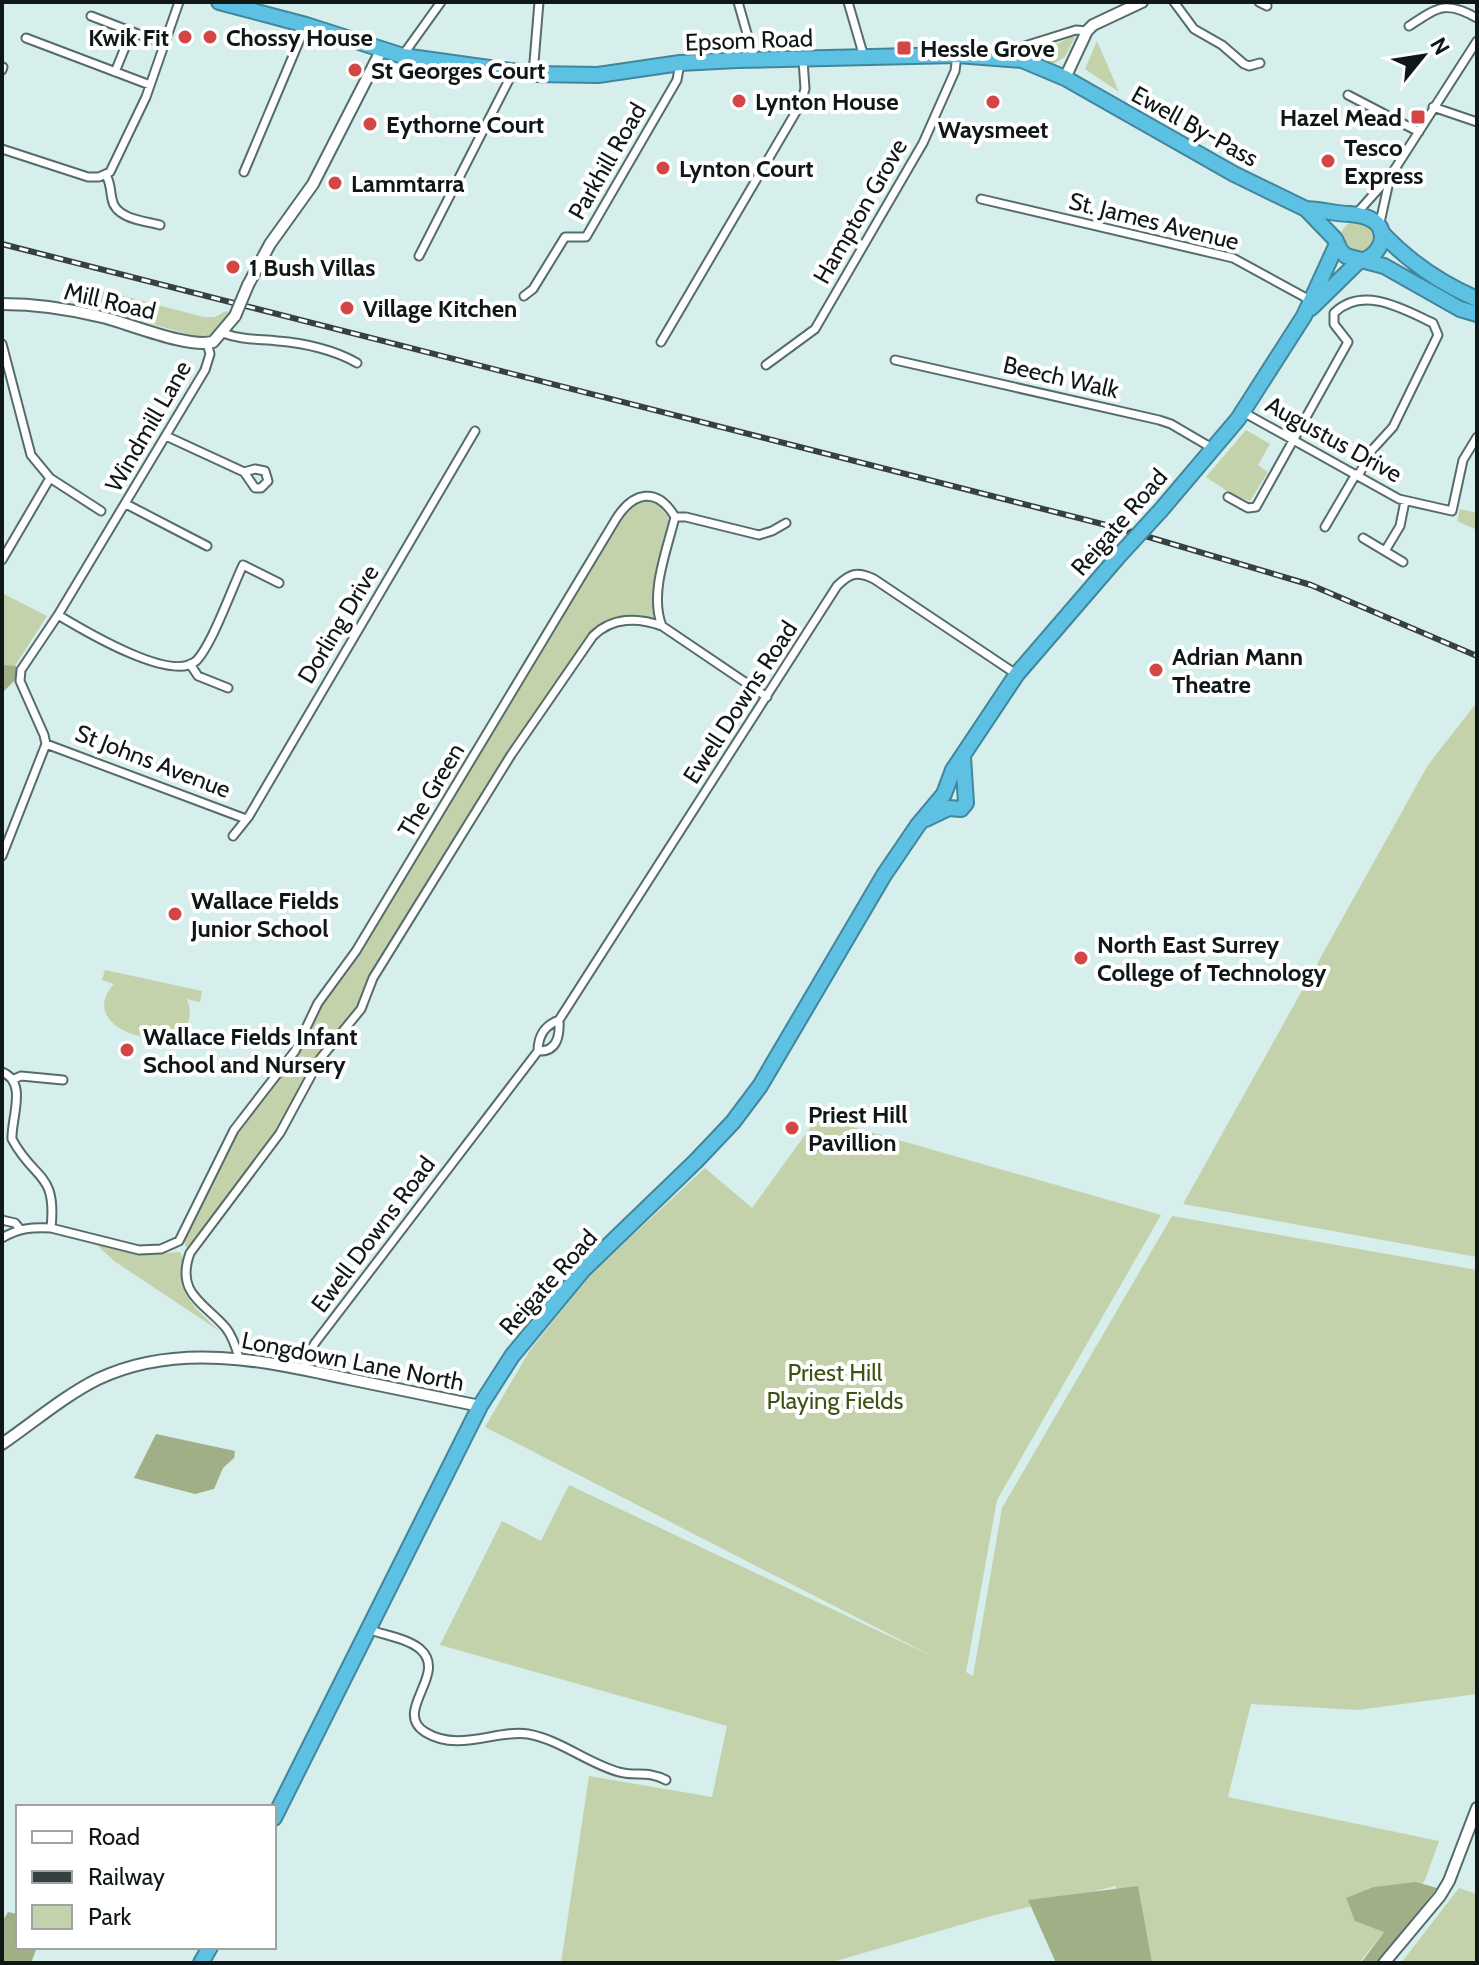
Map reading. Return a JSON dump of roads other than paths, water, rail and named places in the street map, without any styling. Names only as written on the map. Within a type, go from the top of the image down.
[{"type":"highway","name":"Epsom Road","points":[[222,3],[306,25],[403,56],[533,74],[598,75],[680,63],[957,55],[1022,60],[1065,78]]},
{"type":"highway","name":"Ewell By-Pass","points":[[1065,78],[1234,174],[1306,209],[1366,215],[1393,245],[1436,279],[1477,299]]},
{"type":"highway","name":"Ewell By-Pass","points":[[1306,209],[1346,256],[1384,266],[1460,309],[1477,314]]},
{"type":"highway","points":[[1336,242],[1338,227],[1353,214]]},
{"type":"highway","points":[[1362,260],[1377,251],[1380,230]]},
{"type":"highway","name":"Reigate Road","points":[[946,797],[953,770],[1017,674],[1243,412],[1304,316],[1336,242]]},
{"type":"highway","name":"Reigate Road","points":[[1304,316],[1362,260]]},
{"type":"highway","name":"Reigate Road","points":[[276,1814],[480,1406],[512,1356],[583,1270],[733,1122],[760,1086],[876,888],[922,821],[958,787],[964,791],[964,754]]},
{"type":"street","points":[[2,149],[88,177],[106,175],[117,159],[150,85],[179,2]]},
{"type":"street","points":[[403,56],[441,2]]},
{"type":"street","points":[[533,74],[539,2]]},
{"type":"street","points":[[738,2],[755,61]]},
{"type":"street","points":[[848,2],[864,57]]},
{"type":"street","points":[[1065,78],[1087,31],[1099,21],[1142,2]]},
{"type":"street","points":[[1174,2],[1194,29],[1228,49],[1244,64],[1260,63]]},
{"type":"street","points":[[1409,26],[1445,5],[1457,5],[1477,18]]},
{"type":"street","points":[[91,16],[164,44]]},
{"type":"street","points":[[244,172],[306,25]]},
{"type":"street","points":[[1015,49],[1076,30],[1087,31]]},
{"type":"street","points":[[26,38],[150,85]]},
{"type":"street","points":[[1353,214],[1391,175],[1477,41]]},
{"type":"street","points":[[115,72],[126,45]]},
{"type":"street","name":"Windmill Lane","points":[[46,744],[20,675],[24,665],[58,615],[166,436],[208,362],[207,343],[223,333],[235,316],[270,244],[317,177],[382,49]]},
{"type":"street","name":"Hampton Grove","points":[[766,365],[815,329],[923,143],[955,71],[957,55]]},
{"type":"street","points":[[661,342],[800,105],[805,89],[803,60]]},
{"type":"street","name":"Parkhill Road","points":[[524,296],[533,289],[565,237],[586,237],[677,80],[680,63]]},
{"type":"street","points":[[419,256],[513,72]]},
{"type":"street","points":[[1348,95],[1360,96],[1419,132]]},
{"type":"street","points":[[1433,107],[1477,122]]},
{"type":"street","points":[[106,175],[112,187],[113,205],[120,213],[160,225]]},
{"type":"street","points":[[1380,230],[1391,175]]},
{"type":"street","name":"St. James Avenue","points":[[981,199],[1233,258],[1310,300]]},
{"type":"street","points":[[1228,497],[1248,508],[1256,507],[1348,342],[1334,324],[1334,313],[1352,302],[1379,301],[1397,306],[1433,323],[1438,335],[1393,427],[1372,450],[1325,527]]},
{"type":"street","name":"Mill Road","points":[[2,304],[42,306],[98,316],[195,344],[207,343]]},
{"type":"street","points":[[223,333],[237,339],[283,341],[342,355],[357,363]]},
{"type":"street","points":[[2,344],[29,450],[37,465],[50,478],[101,511]]},
{"type":"street","name":"Beech Walk","points":[[895,360],[1159,420],[1212,448]]},
{"type":"street","name":"Augustus Drive","points":[[1243,412],[1405,501],[1452,511],[1463,460],[1477,437]]},
{"type":"street","name":"Dorling Drive","points":[[233,836],[246,819],[475,431]]},
{"type":"street","points":[[166,436],[244,472]]},
{"type":"street","points":[[2,560],[50,478]]},
{"type":"street","name":"The Green","points":[[179,1241],[234,1130],[295,1051],[318,1003],[364,939],[623,507],[640,496],[650,496],[668,506],[675,517]]},
{"type":"street","points":[[1385,551],[1400,526],[1405,501]]},
{"type":"street","points":[[126,504],[207,546]]},
{"type":"street","points":[[662,626],[656,612],[675,517],[759,535],[786,523]]},
{"type":"street","points":[[1363,538],[1403,562]]},
{"type":"street","points":[[58,615],[106,642],[171,667],[190,664],[202,652],[243,565],[279,583]]},
{"type":"street","name":"Ewell Downs Road","points":[[305,1369],[307,1357],[315,1343],[538,1051],[538,1041],[543,1033],[559,1020],[837,586],[853,573],[874,579],[1017,674]]},
{"type":"street","name":"The Green","points":[[188,1258],[280,1133],[320,1059],[361,1009],[373,978],[511,755],[593,636],[611,623],[638,620],[662,626],[767,697]]},
{"type":"street","points":[[190,664],[198,676],[228,688]]},
{"type":"street","points":[[2,856],[46,744]]},
{"type":"street","name":"St Johns Avenue","points":[[46,744],[246,819]]},
{"type":"street","name":"Ewell Downs Road","points":[[538,1051],[555,1045],[559,1037],[559,1020]]},
{"type":"street","points":[[2,1072],[14,1079]]},
{"type":"street","points":[[14,1079],[21,1076],[63,1080]]},
{"type":"street","points":[[14,1079],[16,1092],[12,1139],[51,1190],[51,1228]]},
{"type":"street","points":[[2,1220],[15,1223],[20,1229]]},
{"type":"street","points":[[2,1238],[20,1229],[51,1228],[139,1250],[161,1249],[179,1241],[188,1258],[187,1279],[195,1299],[227,1330],[239,1358]]},
{"type":"street","name":"Longdown Lane North","points":[[2,1444],[98,1379],[130,1367],[169,1359],[239,1358],[480,1406]]},
{"type":"street","points":[[368,1629],[412,1645],[423,1654],[428,1677],[414,1711],[419,1727],[428,1734],[477,1741],[528,1734],[550,1740],[620,1772],[654,1773],[666,1780]]},
{"type":"street","points":[[1384,1963],[1440,1896],[1449,1881],[1477,1808]]},
{"type":"railway","points":[[2,244],[1118,528],[1311,585],[1477,656]]},
{"type":"place","name":"Kwik Fit","points":[[185,37]]},
{"type":"place","name":"Chossy House","points":[[210,37]]},
{"type":"place","name":"Hessle Grove","points":[[904,48]]},
{"type":"place","name":"St Georges Court","points":[[355,70]]},
{"type":"place","name":"Lynton House","points":[[739,101]]},
{"type":"place","name":"Waysmeet","points":[[993,102]]},
{"type":"place","name":"Hazel Mead","points":[[1418,117]]},
{"type":"place","name":"Eythorne Court","points":[[370,124]]},
{"type":"place","name":"Tesco Express","points":[[1328,161]]},
{"type":"place","name":"Lynton Court","points":[[663,168]]},
{"type":"place","name":"Lammtarra","points":[[335,183]]},
{"type":"place","name":"1 Bush Villas","points":[[233,267]]},
{"type":"place","name":"Village Kitchen","points":[[347,308]]},
{"type":"place","name":"Adrian Mann Theatre","points":[[1156,670]]},
{"type":"place","name":"Wallace Fields Junior School","points":[[175,914]]},
{"type":"place","name":"North East Surrey College of Technology","points":[[1081,958]]},
{"type":"place","name":"Wallace Fields Infant School and Nursery","points":[[127,1050]]},
{"type":"place","name":"Priest Hill Pavillion","points":[[792,1128]]},
{"type":"park label","name":"Priest Hill Playing Fields","points":[[835,1386]]}]
